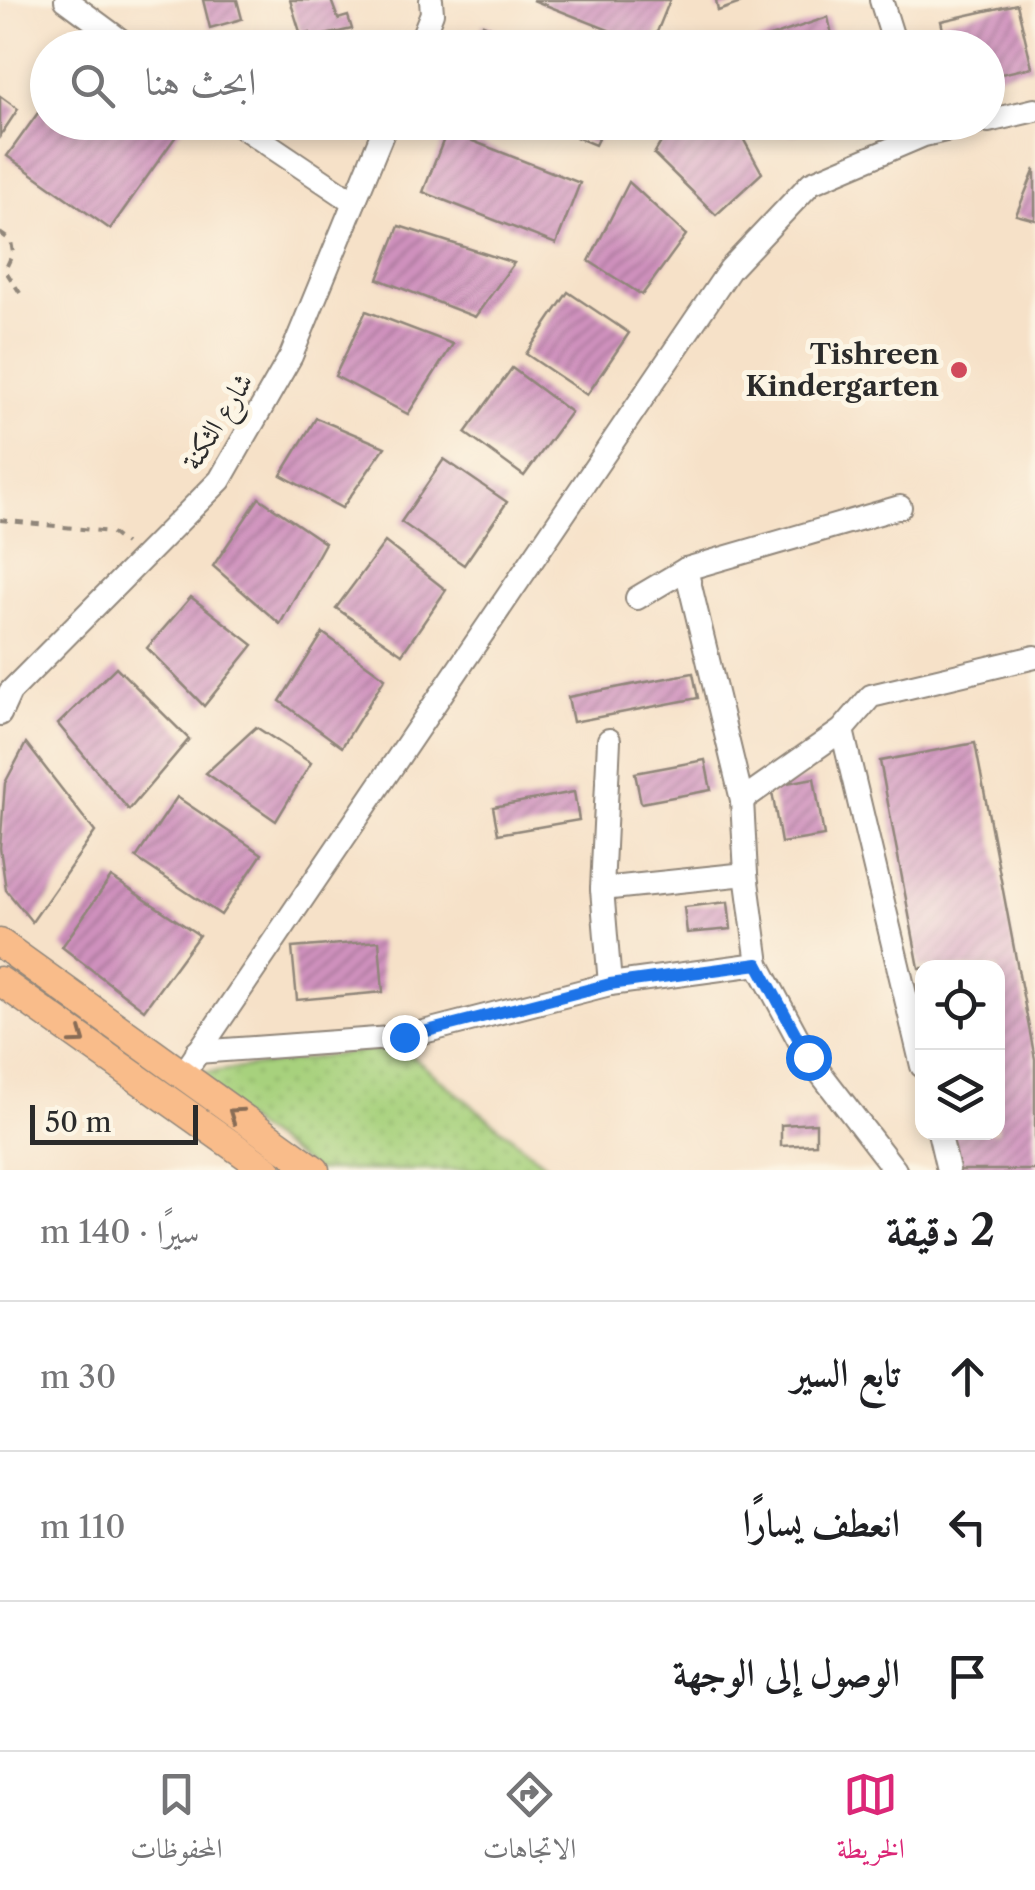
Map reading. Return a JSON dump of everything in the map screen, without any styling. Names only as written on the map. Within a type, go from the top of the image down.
[{"type":"main road","points":[[0,943],[190,1064],[315,1170]]},
{"type":"main road","points":[[0,981],[268,1170]]},
{"type":"street","points":[[66,0],[107,30]]},
{"type":"street","points":[[881,0],[890,30]]},
{"type":"street","points":[[425,30],[434,4]]},
{"type":"street","points":[[1005,116],[1035,110]]},
{"type":"street","points":[[262,140],[354,202]]},
{"type":"street","name":"شارع الثكنة","points":[[4,700],[220,480],[291,356],[380,140]]},
{"type":"street","points":[[190,1064],[730,270],[811,182],[897,140]]},
{"type":"street","points":[[637,598],[686,569],[900,507]]},
{"type":"street","points":[[686,569],[742,800],[746,874],[758,964],[808,1057],[895,1170]]},
{"type":"street","points":[[742,800],[842,730],[871,696],[1035,658]]},
{"type":"street","points":[[842,730],[918,1050]]},
{"type":"street","points":[[609,740],[602,890],[610,984]]},
{"type":"street","points":[[602,890],[746,874]]},
{"type":"street","points":[[190,1064],[404,1037],[610,984],[758,964]]},
{"type":"street","points":[[941,1140],[948,1170]]},
{"type":"path","points":[[0,233],[11,241],[13,253],[4,270],[22,296]]},
{"type":"path","points":[[0,520],[110,532],[144,558]]},
{"type":"green space","points":[[399,1046],[552,1170],[315,1170],[182,1076]]},
{"type":"building","points":[[203,0],[237,0],[242,19],[210,28]]},
{"type":"building","points":[[290,0],[331,0],[338,19],[348,16],[352,29],[347,30],[299,30]]},
{"type":"building","points":[[533,0],[670,0],[658,30],[608,30]]},
{"type":"building","points":[[716,0],[746,0],[746,1],[718,11]]},
{"type":"building","points":[[1017,4],[1032,67],[1005,73],[1005,30],[943,30],[941,21]]},
{"type":"building","points":[[828,17],[831,30],[790,30]]},
{"type":"building","points":[[0,96],[18,109],[0,136]]},
{"type":"building","points":[[30,124],[30,140],[173,140],[110,229],[7,156]]},
{"type":"building","points":[[443,140],[470,140],[580,183],[556,244],[423,192]]},
{"type":"building","points":[[662,140],[744,140],[762,173],[716,215],[654,154]]},
{"type":"building","points":[[1035,169],[1035,220],[1016,215]]},
{"type":"building","points":[[629,182],[686,235],[642,295],[589,261]]},
{"type":"building","points":[[399,226],[514,263],[475,317],[378,279]]},
{"type":"building","points":[[568,292],[629,333],[587,395],[526,354]]},
{"type":"building","points":[[366,311],[453,344],[408,414],[335,376]]},
{"type":"building","points":[[512,368],[571,412],[524,476],[465,433]]},
{"type":"building","points":[[316,418],[385,447],[342,508],[281,475]]},
{"type":"building","points":[[444,459],[507,502],[464,565],[401,522]]},
{"type":"building","points":[[259,498],[325,543],[280,624],[213,566]]},
{"type":"building","points":[[385,542],[446,590],[402,654],[336,608]]},
{"type":"building","points":[[191,597],[253,645],[204,706],[147,648]]},
{"type":"building","points":[[323,633],[385,678],[342,747],[280,701]]},
{"type":"building","points":[[116,667],[189,739],[129,810],[58,724]]},
{"type":"building","points":[[693,673],[698,698],[573,722],[568,697]]},
{"type":"building","points":[[256,727],[311,763],[276,821],[206,773]]},
{"type":"building","points":[[26,743],[95,832],[32,922],[6,890],[0,848],[5,783]]},
{"type":"building","points":[[975,743],[1035,1059],[1035,1170],[958,1170],[952,1140],[1005,1140],[1005,960],[917,960],[880,761]]},
{"type":"building","points":[[705,760],[711,790],[641,803],[635,773]]},
{"type":"building","points":[[814,778],[824,836],[781,843],[771,786]]},
{"type":"building","points":[[574,792],[579,820],[498,834],[493,807]]},
{"type":"building","points":[[177,797],[262,854],[221,915],[136,858]]},
{"type":"building","points":[[111,877],[199,935],[144,1010],[62,947]]},
{"type":"building","points":[[728,902],[731,929],[687,933],[684,907]]},
{"type":"building","points":[[379,941],[383,992],[297,1000],[292,948]]},
{"type":"building","points":[[816,1123],[816,1144],[781,1146],[781,1125]]},
{"type":"place","name":"Tishreen Kindergarten","points":[[959,370]]},
{"type":"route","points":[[404,1037],[610,984],[758,964],[808,1057]]}]
